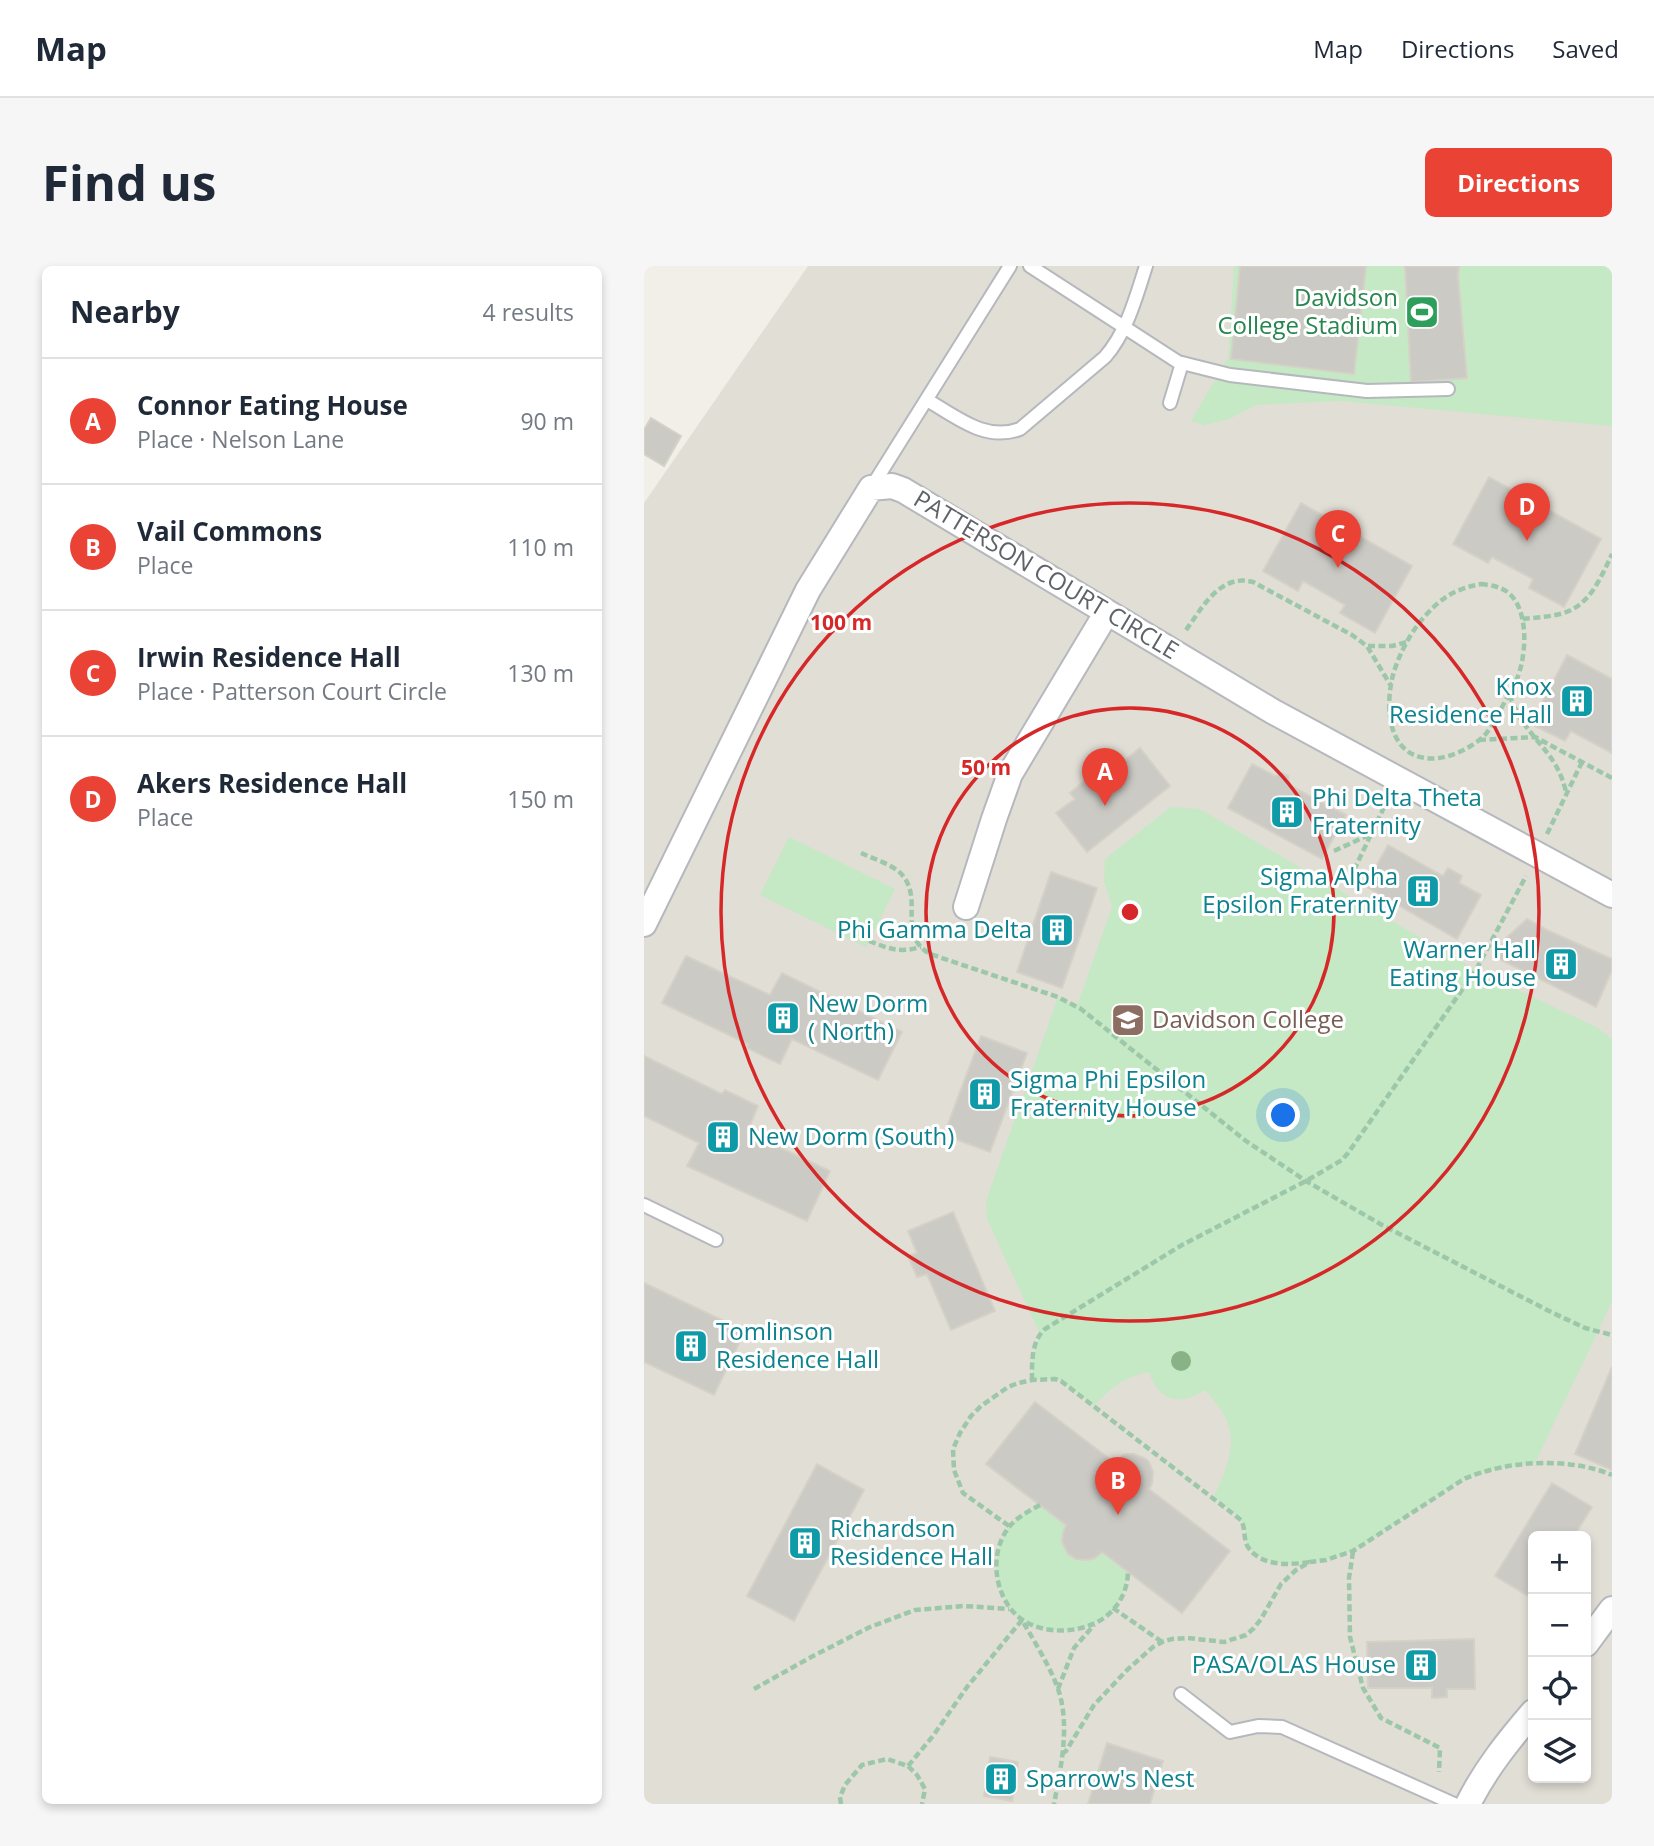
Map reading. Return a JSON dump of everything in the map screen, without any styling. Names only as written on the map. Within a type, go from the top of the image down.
[{"type":"street","name":"PATTERSON COURT CIRCLE","points":[[871,488],[892,486],[903,490],[1272,711],[1612,895]]},
{"type":"street","points":[[644,924],[808,590],[871,488]]},
{"type":"street","points":[[966,907],[1010,774],[1107,612]]},
{"type":"street","points":[[1591,1637],[1612,1609]]},
{"type":"street","points":[[1468,1804],[1497,1756],[1528,1718]]},
{"type":"lane","points":[[871,488],[1010,266]]},
{"type":"lane","points":[[1030,266],[1182,363],[1230,375],[1367,391],[1448,389]]},
{"type":"lane","points":[[927,400],[986,432],[1008,434],[1020,429],[1105,357],[1114,346],[1131,312],[1146,266]]},
{"type":"lane","points":[[1170,403],[1182,363]]},
{"type":"lane","points":[[644,1205],[716,1240]]},
{"type":"lane","points":[[1181,1694],[1230,1732],[1258,1726],[1282,1727],[1454,1804]]},
{"type":"path","points":[[1523,619],[1558,614],[1572,610],[1583,602],[1593,590],[1612,554]]},
{"type":"path","points":[[1185,632],[1207,599],[1216,591],[1236,580],[1253,582],[1352,635],[1367,646],[1391,687]]},
{"type":"path","points":[[1480,584],[1506,590],[1515,599],[1523,619],[1522,660],[1517,679],[1491,727],[1478,740],[1444,757],[1420,758],[1405,750],[1393,731],[1390,713],[1391,687],[1407,642],[1425,615],[1460,588],[1480,584]]},
{"type":"path","points":[[1367,646],[1392,646],[1407,642]]},
{"type":"path","points":[[1509,694],[1519,717],[1554,761],[1566,794]]},
{"type":"path","points":[[1478,740],[1535,737],[1612,778]]},
{"type":"path","points":[[1032,1380],[1036,1342],[1045,1329],[1182,1245],[1306,1181],[1349,1153],[1476,970],[1582,762]]},
{"type":"path","points":[[1354,870],[1390,796]]},
{"type":"path","points":[[1334,851],[1372,834]]},
{"type":"path","points":[[861,853],[897,870],[908,885],[913,902],[913,935],[930,954],[1058,997],[1081,1009],[1246,1141],[1306,1181],[1382,1225],[1553,1313],[1585,1328],[1612,1335]]},
{"type":"path","points":[[869,941],[893,951],[921,947]]},
{"type":"path","points":[[1009,1526],[962,1493],[954,1470],[953,1449],[971,1416],[981,1406],[1008,1387],[1032,1380],[1061,1381],[1241,1520],[1247,1547],[1273,1563],[1291,1565],[1326,1560],[1353,1551],[1472,1476],[1535,1463],[1599,1470],[1612,1475]]},
{"type":"path","points":[[1040,1504],[1009,1526],[999,1544],[996,1559],[996,1577],[1002,1593],[1010,1609],[1022,1619],[1060,1631],[1094,1624],[1108,1615],[1113,1608],[1125,1589],[1128,1571]]},
{"type":"path","points":[[1353,1551],[1349,1578],[1350,1637],[1363,1688],[1381,1718],[1440,1748],[1438,1772]]},
{"type":"path","points":[[1062,1754],[1102,1695],[1127,1670],[1162,1642],[1188,1638],[1224,1642],[1246,1634],[1261,1619],[1289,1575],[1310,1562]]},
{"type":"path","points":[[754,1689],[870,1627],[915,1610],[964,1606],[1010,1609]]},
{"type":"path","points":[[1113,1608],[1162,1642]]},
{"type":"path","points":[[1022,1619],[1044,1657],[1058,1689],[1063,1714],[1062,1754],[1054,1804]]},
{"type":"path","points":[[908,1766],[1022,1619]]},
{"type":"path","points":[[1058,1689],[1073,1648],[1094,1624]]},
{"type":"path","points":[[841,1804],[840,1797],[845,1785],[862,1765],[887,1759],[908,1766],[917,1775],[925,1788],[922,1804]]},
{"type":"shaded area","name":"Davidson College","points":[[808,266],[1612,266],[1612,1804],[644,1804],[644,503]]},
{"type":"green space","name":"Davidson College Stadium","points":[[1234,266],[1612,266],[1612,426],[1341,401],[1256,405],[1229,419],[1204,425],[1191,421],[1228,358]]},
{"type":"green space","points":[[1171,807],[1200,809],[1476,970],[1596,1027],[1612,1039],[1612,1302],[1535,1463],[1464,1479],[1360,1547],[1328,1560],[1302,1564],[1277,1563],[1256,1554],[1247,1545],[1244,1527],[1239,1518],[1213,1498],[1226,1469],[1231,1438],[1225,1417],[1205,1390],[1187,1398],[1171,1398],[1158,1389],[1149,1372],[1118,1384],[1094,1406],[1061,1381],[1032,1380],[1033,1357],[1040,1334],[987,1219],[986,1201],[1058,997],[1077,1006],[1112,907],[1104,881],[1105,859]]},
{"type":"green space","points":[[789,837],[895,889],[866,947],[760,895]]},
{"type":"green space","points":[[1040,1505],[1066,1525],[1062,1541],[1067,1553],[1072,1557],[1091,1559],[1102,1552],[1128,1571],[1126,1585],[1118,1603],[1109,1614],[1093,1624],[1068,1630],[1042,1628],[1019,1617],[1004,1599],[996,1568],[999,1546],[1012,1523]]},
{"type":"building","points":[[1240,266],[1366,266],[1354,374],[1231,359]]},
{"type":"building","points":[[1405,266],[1459,266],[1467,378],[1411,382]]},
{"type":"building","points":[[651,418],[681,436],[664,466],[644,454],[644,430]]},
{"type":"building","points":[[1489,477],[1601,539],[1564,607],[1529,588],[1533,579],[1492,557],[1488,563],[1453,544]]},
{"type":"building","points":[[1301,503],[1412,566],[1375,633],[1340,613],[1345,605],[1303,581],[1298,591],[1263,571]]},
{"type":"building","name":"Knox Residence Hall","points":[[1567,655],[1612,679],[1612,753],[1571,731],[1565,741],[1531,724]]},
{"type":"building","points":[[1140,748],[1170,786],[1087,852],[1056,813],[1075,799],[1070,793],[1088,778],[1094,785]]},
{"type":"building","name":"Phi Delta Theta Fraternity","points":[[1252,764],[1275,776],[1282,773],[1288,776],[1289,785],[1346,815],[1322,859],[1228,808]]},
{"type":"building","name":"Sigma Alpha Epsilon Fraternity","points":[[1388,845],[1443,876],[1448,868],[1462,876],[1459,883],[1481,895],[1457,939],[1365,886]]},
{"type":"building","name":"Phi Gamma Delta","points":[[1051,872],[1097,888],[1062,988],[1017,972]]},
{"type":"building","name":"Warner Hall Eating House","points":[[1527,919],[1612,959],[1612,970],[1596,1007],[1497,958],[1505,939]]},
{"type":"building","name":"New Dorm ( North)","points":[[686,956],[770,995],[782,973],[902,1032],[878,1080],[792,1039],[780,1064],[747,1048],[748,1044],[662,1003]]},
{"type":"building","name":"Sigma Phi Epsilon Fraternity House","points":[[981,1036],[1027,1053],[990,1152],[944,1135]]},
{"type":"building","name":"New Dorm (South)","points":[[644,1056],[722,1094],[725,1090],[758,1106],[747,1132],[830,1171],[807,1221],[687,1166],[699,1143],[644,1116]]},
{"type":"building","points":[[953,1212],[995,1311],[951,1330],[927,1274],[917,1277],[908,1256],[917,1253],[908,1231]]},
{"type":"building","name":"Tomlinson Residence Hall","points":[[644,1283],[745,1331],[714,1395],[644,1362]]},
{"type":"building","points":[[1612,1367],[1612,1470],[1575,1454]]},
{"type":"building","points":[[1035,1402],[1115,1463],[1128,1454],[1146,1459],[1153,1472],[1149,1489],[1230,1551],[1182,1613],[1102,1552],[1087,1560],[1076,1559],[1068,1554],[1062,1542],[1066,1525],[986,1464]]},
{"type":"building","name":"Richardson Residence Hall","points":[[817,1464],[864,1490],[794,1621],[747,1596]]},
{"type":"building","points":[[1552,1483],[1592,1507],[1577,1531],[1528,1531],[1528,1596],[1495,1576]]},
{"type":"building","name":"PASA/OLAS House","points":[[1474,1639],[1475,1689],[1447,1689],[1447,1697],[1432,1698],[1432,1688],[1368,1688],[1367,1642]]},
{"type":"building","points":[[1107,1743],[1163,1761],[1150,1804],[1088,1804]]},
{"type":"building","name":"Sparrow's Nest","points":[[990,1757],[1018,1762],[1012,1801],[984,1796]]},
{"type":"place","name":"Davidson College Stadium","points":[[1422,312]]},
{"type":"place","name":"Akers Residence Hall","points":[[1527,541]]},
{"type":"place","name":"Irwin Residence Hall","points":[[1338,568]]},
{"type":"place","name":"Knox Residence Hall","points":[[1577,701]]},
{"type":"place","name":"Connor Eating House","points":[[1105,806]]},
{"type":"place","name":"Phi Delta Theta Fraternity","points":[[1287,812]]},
{"type":"place","name":"Sigma Alpha Epsilon Fraternity","points":[[1423,891]]},
{"type":"place","name":"Phi Gamma Delta","points":[[1057,930]]},
{"type":"place","name":"Warner Hall Eating House","points":[[1561,964]]},
{"type":"place","name":"New Dorm ( North)","points":[[783,1018]]},
{"type":"place","name":"Davidson College","points":[[1128,1020]]},
{"type":"place","name":"Sigma Phi Epsilon Fraternity House","points":[[985,1094]]},
{"type":"place","name":"New Dorm (South)","points":[[723,1137]]},
{"type":"place","name":"Tomlinson Residence Hall","points":[[691,1346]]},
{"type":"place","name":"Vail Commons","points":[[1118,1515]]},
{"type":"place","name":"Richardson Residence Hall","points":[[805,1543]]},
{"type":"place","name":"PASA/OLAS House","points":[[1421,1665]]},
{"type":"place","name":"Sparrow's Nest","points":[[1001,1779]]}]
